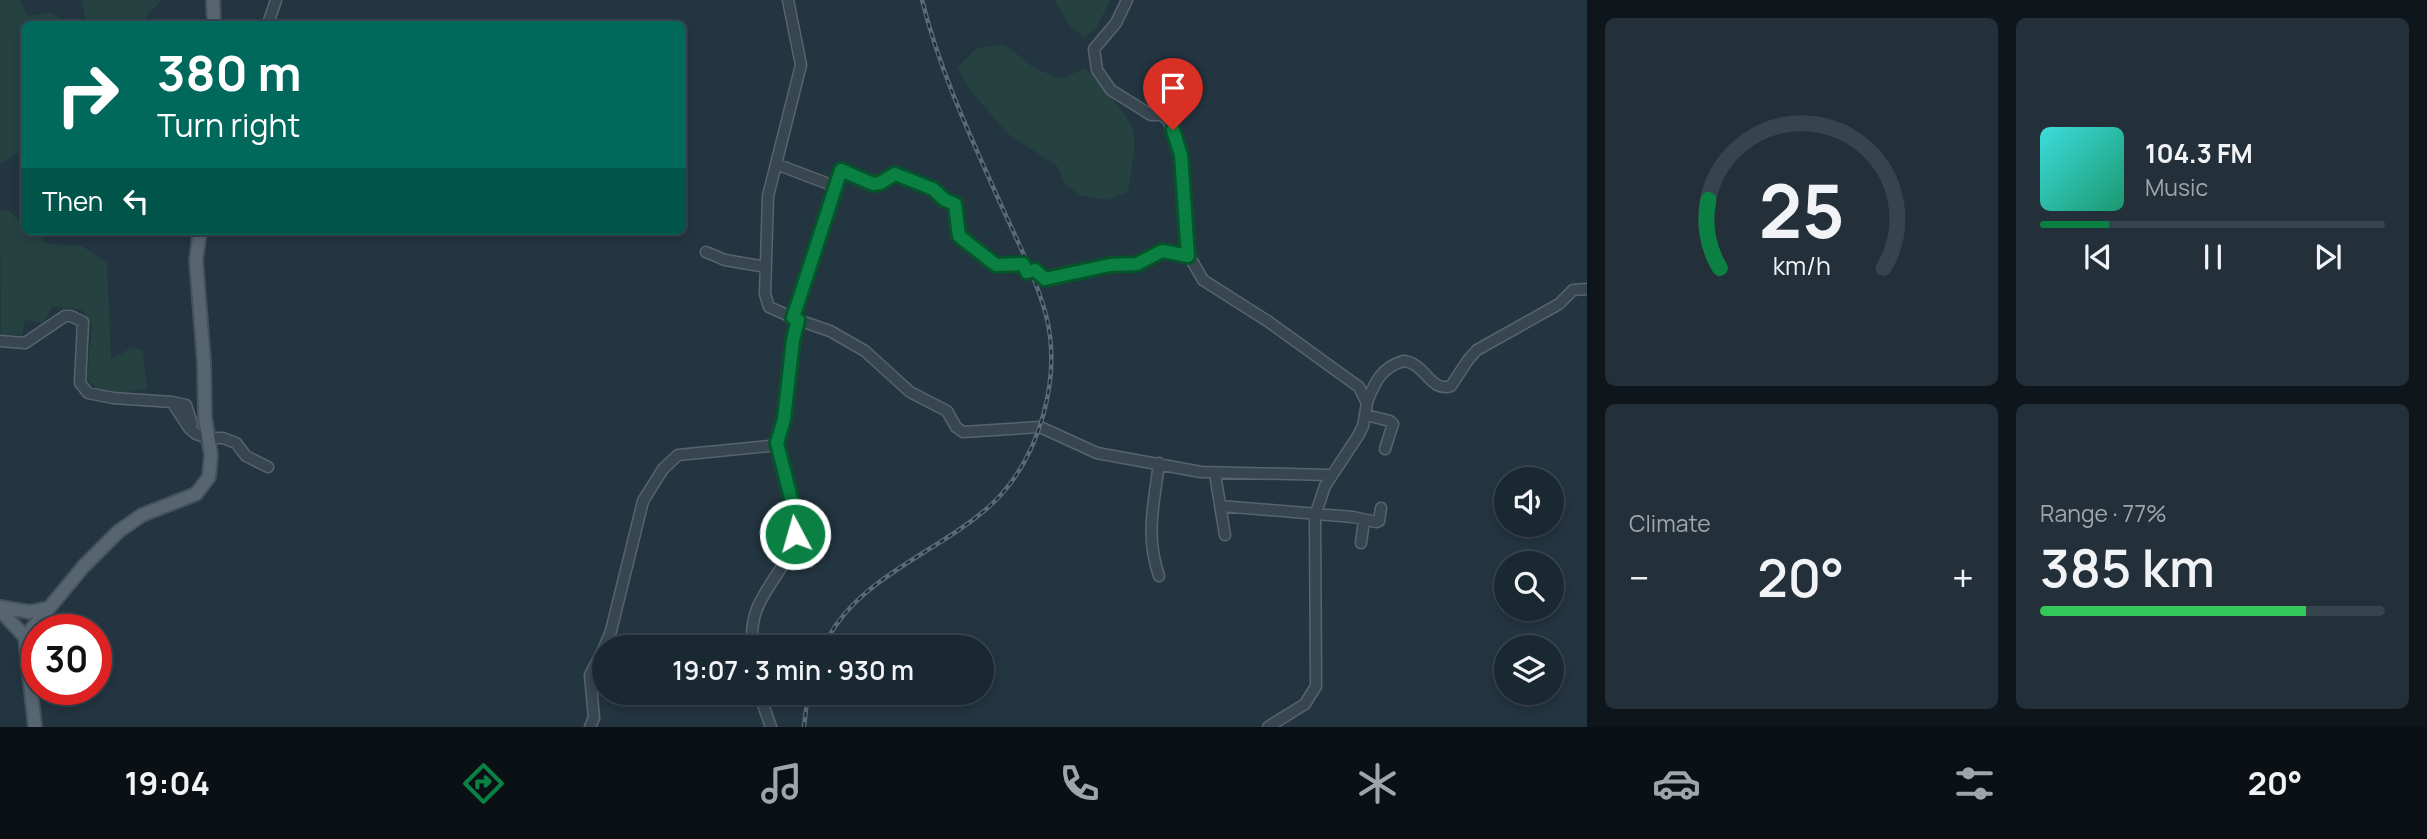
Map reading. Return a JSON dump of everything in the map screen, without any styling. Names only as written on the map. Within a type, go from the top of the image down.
[{"type":"main road","points":[[213,0],[214,21]]},
{"type":"main road","points":[[44,614],[83,567],[120,531],[142,515],[190,497],[203,488],[209,477],[211,466],[204,437],[196,260],[199,235]]},
{"type":"main road","points":[[0,608],[30,612],[50,607]]},
{"type":"main road","points":[[0,608],[21,632]]},
{"type":"main road","points":[[33,705],[35,727]]},
{"type":"street","points":[[269,21],[276,0]]},
{"type":"street","points":[[788,0],[801,65],[768,196],[765,299],[769,307],[830,331],[865,351],[910,392],[947,411],[963,432],[1040,427],[1097,453],[1215,474],[1331,475]]},
{"type":"street","points":[[1127,0],[1116,23],[1094,50],[1094,64],[1111,90],[1151,115],[1161,115],[1168,120],[1181,155],[1188,256],[1203,280],[1269,322],[1359,387],[1367,403]]},
{"type":"street","points":[[776,164],[834,186]]},
{"type":"street","points":[[752,635],[754,613],[790,555],[795,534],[794,510],[777,443],[784,419],[795,319],[840,172],[843,170],[873,184],[895,174],[933,189],[945,200],[955,204],[959,236],[994,264],[1023,264],[1027,272],[1035,270],[1045,279],[1110,265],[1137,264],[1162,251],[1188,256]]},
{"type":"street","points":[[706,252],[725,260],[766,267]]},
{"type":"street","points":[[1268,727],[1305,704],[1316,686],[1315,516],[1325,486],[1358,436],[1377,377],[1404,361],[1415,363],[1435,385],[1442,388],[1451,386],[1477,350],[1559,304],[1573,290],[1587,289]]},
{"type":"street","points":[[0,341],[26,343],[65,316],[71,316],[83,322],[80,383],[88,393],[113,398],[172,402],[189,428],[204,437],[223,438],[236,443],[246,456],[268,467]]},
{"type":"street","points":[[1366,415],[1393,424],[1385,449]]},
{"type":"street","points":[[609,635],[643,501],[663,469],[678,455],[777,443]]},
{"type":"street","points":[[1159,463],[1150,536],[1159,576]]},
{"type":"street","points":[[1215,474],[1225,535]]},
{"type":"street","points":[[1222,506],[1379,521],[1381,508]]},
{"type":"street","points":[[1362,543],[1364,520]]},
{"type":"street","points":[[592,671],[592,696]]},
{"type":"street","points":[[590,727],[594,718],[593,705]]},
{"type":"street","points":[[763,705],[771,727]]},
{"type":"green space","points":[[0,0],[21,0],[27,16],[51,13],[63,21],[21,21],[21,144],[18,153],[0,164]]},
{"type":"green space","points":[[81,0],[161,0],[146,21],[86,21]]},
{"type":"green space","points":[[1055,0],[1110,0],[1097,27],[1085,37],[1070,26]]},
{"type":"green space","points":[[1004,44],[1034,68],[1061,79],[1085,68],[1114,101],[1127,119],[1134,136],[1134,156],[1128,192],[1108,200],[1079,195],[1065,184],[1057,166],[1008,134],[971,91],[957,68],[977,48]]},
{"type":"green space","points":[[8,210],[21,221],[21,235],[38,235],[48,244],[82,246],[107,263],[111,359],[133,347],[143,351],[147,389],[102,396],[87,378],[92,327],[83,310],[53,306],[43,323],[25,320],[22,335],[1,334],[0,211]]},
{"type":"railway","points":[[830,635],[856,602],[877,584],[973,520],[994,502],[1024,463],[1035,439],[1049,390],[1050,339],[1042,301],[958,105],[929,27],[922,0]]},
{"type":"railway","points":[[804,727],[807,705]]},
{"type":"route","points":[[795,534],[794,510],[777,443],[781,437],[786,410],[793,340],[798,320],[793,318],[841,170],[873,184],[895,174],[933,189],[945,200],[954,202],[959,236],[994,264],[1023,264],[1027,272],[1035,270],[1045,279],[1110,265],[1137,264],[1162,251],[1188,256],[1181,155],[1173,130]]}]
